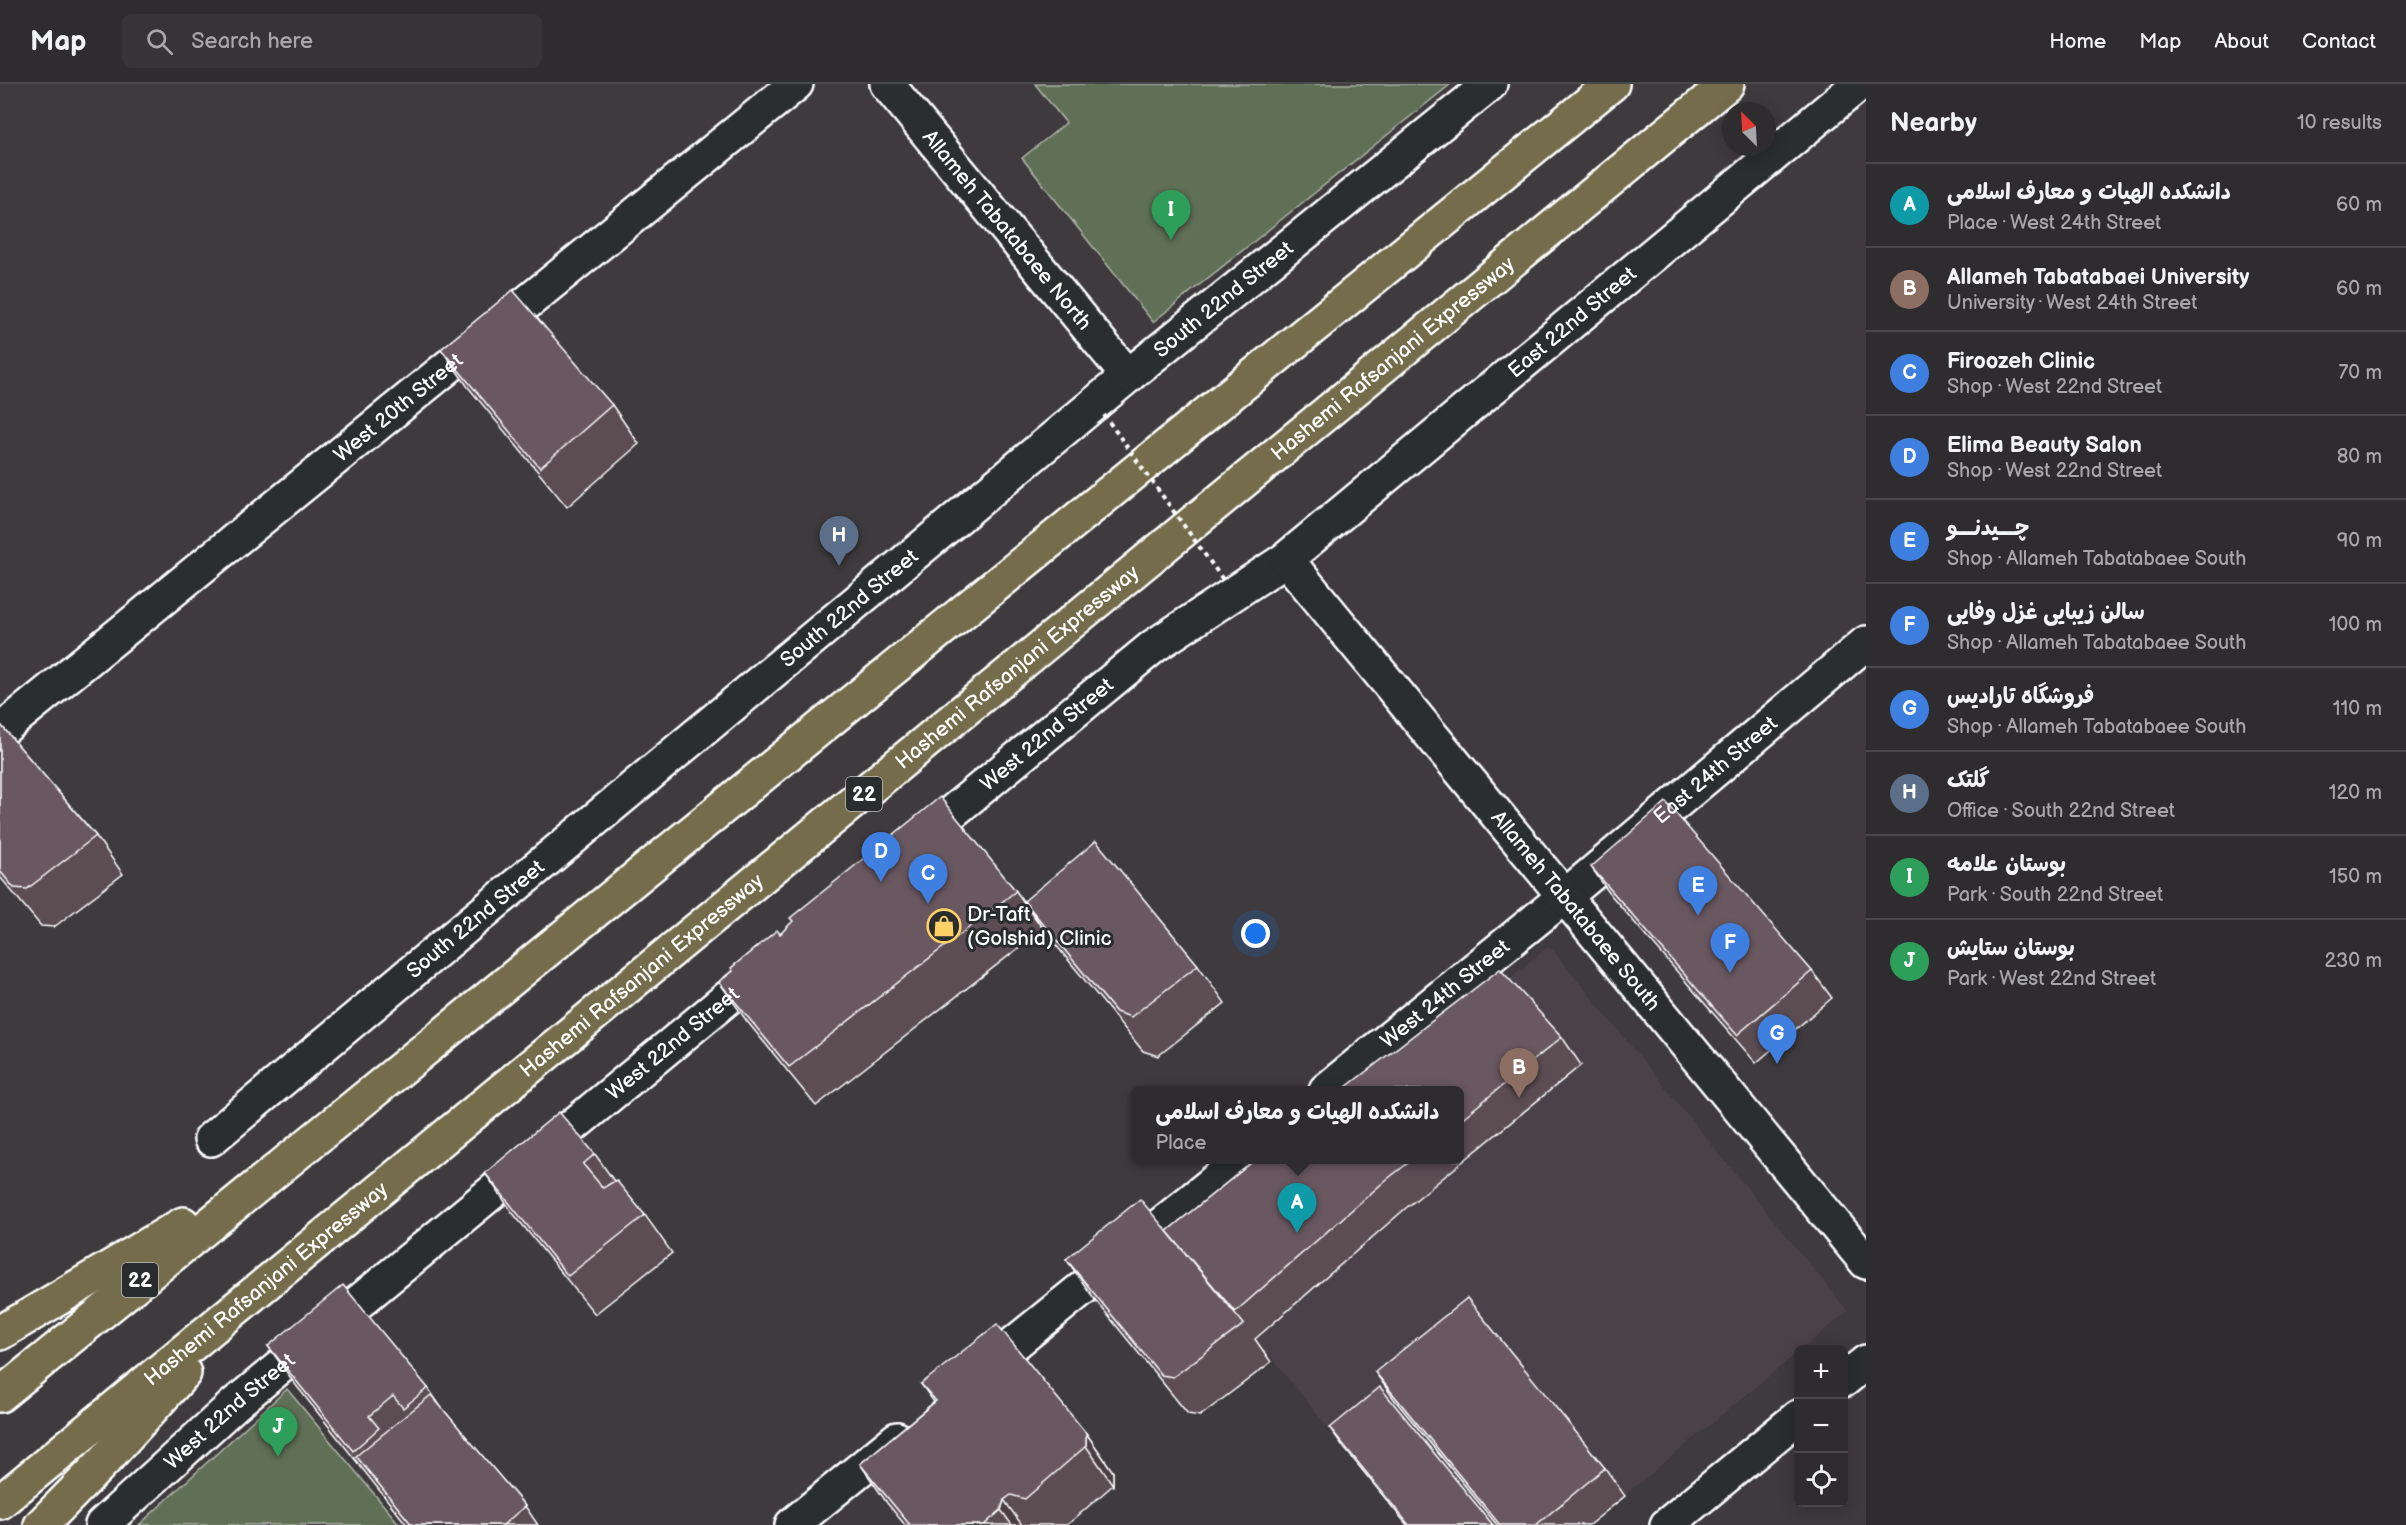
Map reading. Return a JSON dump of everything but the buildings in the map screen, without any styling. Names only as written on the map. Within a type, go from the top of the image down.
[{"type":"highway","name":"22","points":[[0,1395],[1612,84]]},
{"type":"highway","name":"Hashemi Rafsanjani Expressway","points":[[0,1502],[1727,84]]},
{"type":"highway","points":[[0,1333],[280,1166]]},
{"type":"highway","points":[[42,1525],[106,1459],[256,1294]]},
{"type":"street","name":"West 20th Street","points":[[0,731],[796,84]]},
{"type":"street","name":"Allameh Tabatabaee North","points":[[887,84],[1128,376]]},
{"type":"street","name":"South 22nd Street","points":[[211,1140],[1128,376],[1490,84]]},
{"type":"street","name":"East 22nd Street","points":[[1286,559],[1859,84]]},
{"type":"street","name":"West 22nd Street","points":[[897,858],[1154,646],[1286,559]]},
{"type":"street","name":"Allameh Tabatabaee South","points":[[1286,559],[1866,1262]]},
{"type":"street","name":"East 24th Street","points":[[1564,897],[1866,643]]},
{"type":"street","name":"West 24th Street","points":[[1331,1086],[1564,897]]},
{"type":"street","name":"West 22nd Street","points":[[102,1525],[235,1404],[786,949]]},
{"type":"street","points":[[957,1391],[1236,1164]]},
{"type":"street","points":[[1848,1377],[1866,1362]]},
{"type":"street","points":[[792,1525],[920,1420]]},
{"type":"street","points":[[1667,1525],[1794,1420]]},
{"type":"path","points":[[1104,415],[1224,581]]},
{"type":"shaded area","points":[[1549,946],[1848,1311],[1807,1345],[1794,1345],[1794,1355],[1589,1525],[1407,1525],[1183,1249],[1447,1164],[1464,1164],[1464,1086],[1379,1086]]},
{"type":"green space","points":[[1035,84],[1451,84],[1153,322],[1022,158],[1066,123]]},
{"type":"green space","points":[[287,1389],[400,1525],[139,1525]]},
{"type":"place","name":"بوستان علامه","points":[[1171,240]]},
{"type":"place","name":"گلتک","points":[[839,566]]},
{"type":"place","name":"Elima Beauty Salon","points":[[881,882]]},
{"type":"place","name":"Firoozeh Clinic","points":[[928,904]]},
{"type":"place","name":"چـــیدنـــو","points":[[1698,916]]},
{"type":"place","name":"Dr-Taft (Golshid) Clinic","points":[[944,926]]},
{"type":"place","name":"سالن زیبایی غزل وفایی","points":[[1730,973]]},
{"type":"place","name":"فروشگاه تارادیس","points":[[1777,1064]]},
{"type":"place","name":"Allameh Tabatabaei University","points":[[1519,1098]]},
{"type":"place","name":"دانشکده الهیات و معارف اسلامی","points":[[1297,1233]]},
{"type":"place","name":"بوستان ستایش","points":[[278,1457]]}]
